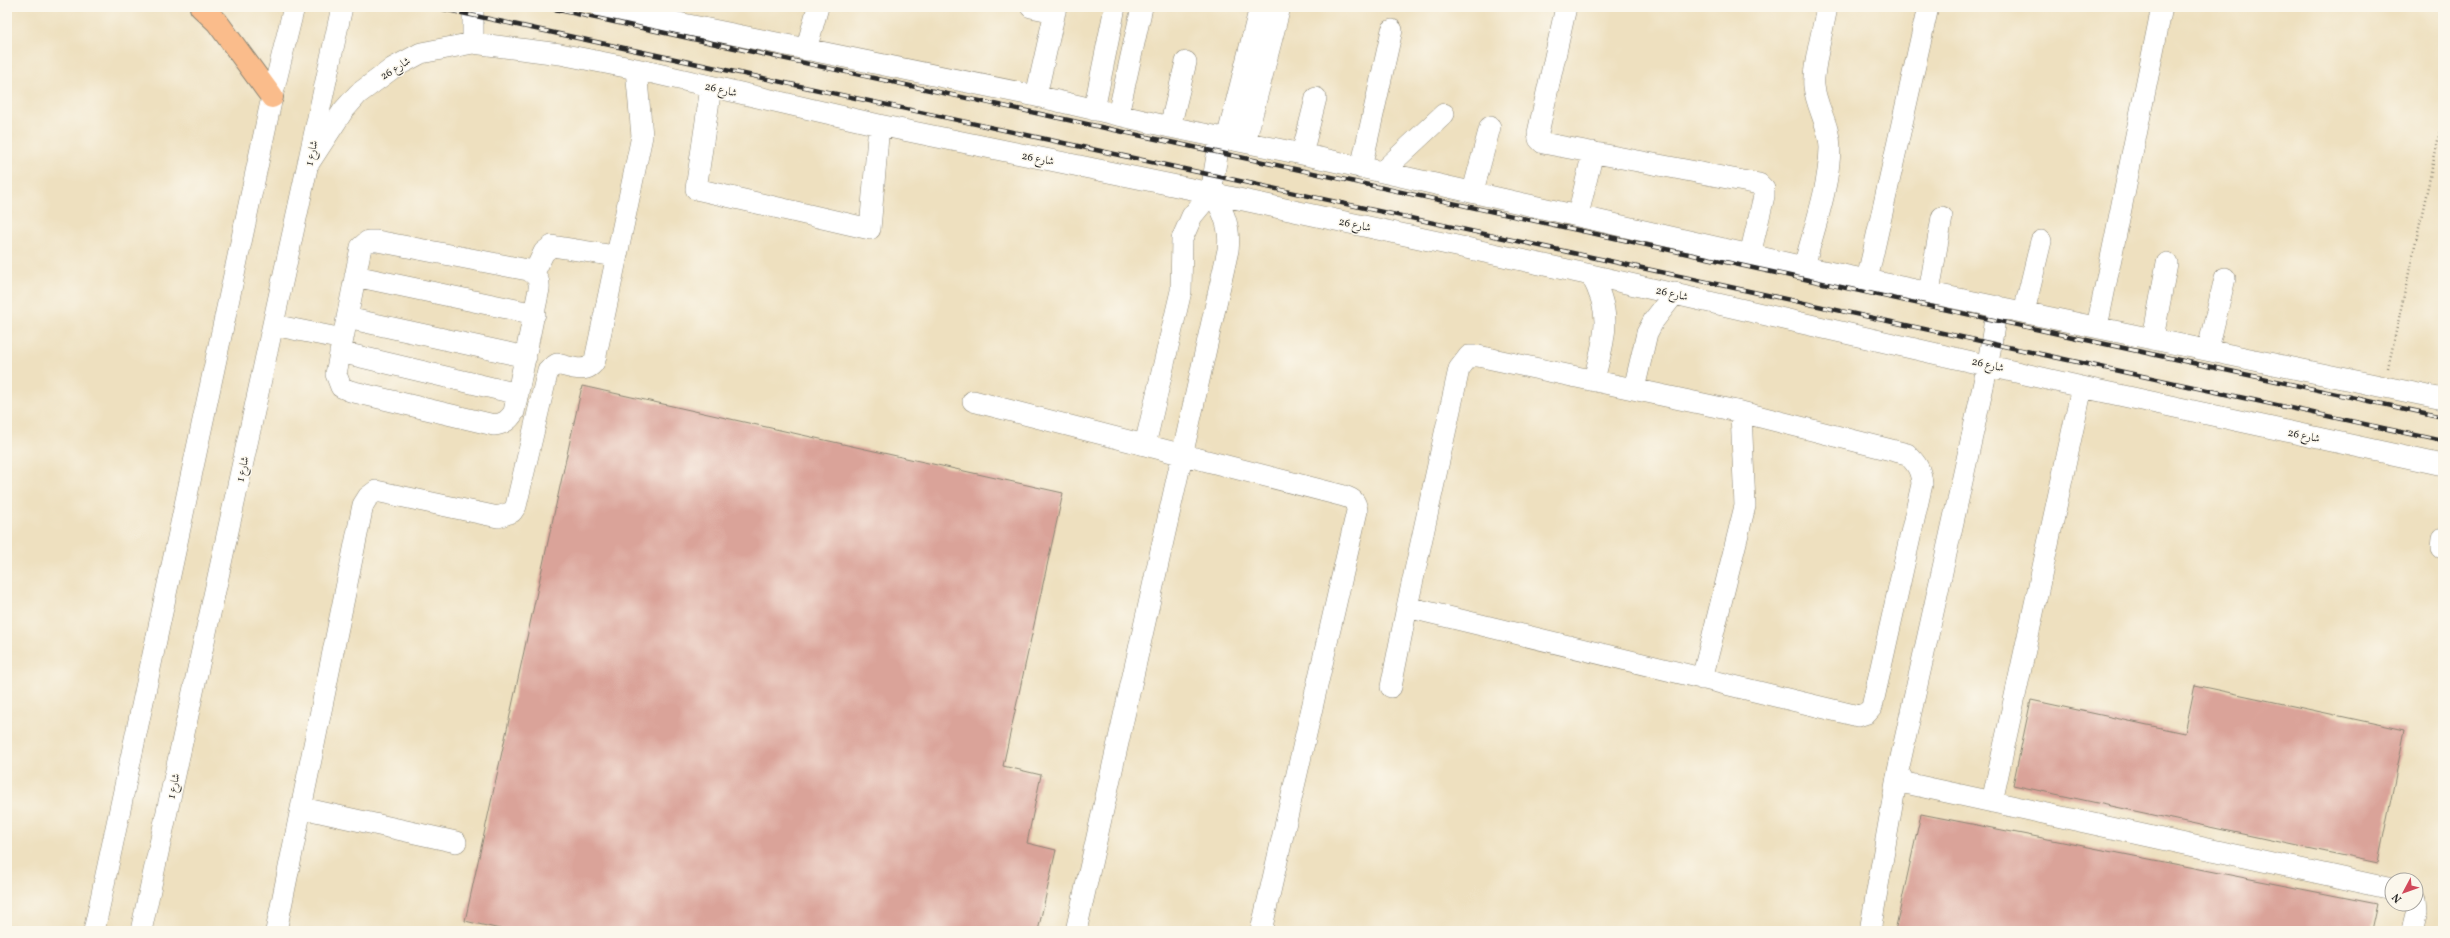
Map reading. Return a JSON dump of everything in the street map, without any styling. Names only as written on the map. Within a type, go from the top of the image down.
[{"type":"main road","points":[[201,7],[217,22],[272,97]]},
{"type":"street","points":[[94,931],[272,97],[294,7]]},
{"type":"street","name":"شارع 1","points":[[141,931],[342,7]]},
{"type":"street","points":[[473,7],[473,43]]},
{"type":"street","points":[[600,7],[660,14],[806,50],[1036,96],[1170,127],[1472,191],[1804,267],[2208,349],[2383,388],[2443,399]]},
{"type":"street","points":[[806,50],[818,7]]},
{"type":"street","points":[[1031,7],[1056,10],[1036,96]]},
{"type":"street","points":[[1094,110],[1115,7]]},
{"type":"street","points":[[1118,115],[1142,7]]},
{"type":"street","points":[[1231,139],[1260,7]]},
{"type":"street","points":[[1145,445],[1181,291],[1182,239],[1192,216],[1211,193],[1280,7]]},
{"type":"street","points":[[1566,7],[1538,133],[1539,139],[1543,143],[1759,184],[1764,189],[1764,196],[1750,255]]},
{"type":"street","points":[[1804,267],[1828,173],[1830,145],[1827,130],[1816,100],[1814,83],[1827,7]]},
{"type":"street","points":[[1867,280],[1928,7]]},
{"type":"street","points":[[2097,327],[2162,7]]},
{"type":"street","points":[[1361,168],[1392,30]]},
{"type":"street","name":"شارع 26","points":[[309,163],[343,110],[358,94],[387,72],[421,53],[473,43],[560,54],[636,69],[879,125],[1211,193],[1591,275],[1988,364],[2082,387],[2443,465]]},
{"type":"street","points":[[1170,127],[1186,62]]},
{"type":"street","points":[[276,931],[363,505],[368,497],[376,491],[498,517],[512,512],[516,506],[546,374],[551,366],[557,364],[585,370],[594,363],[615,256],[642,136],[636,69]]},
{"type":"street","points":[[711,87],[696,189],[870,229],[879,125]]},
{"type":"street","points":[[1302,154],[1316,98]]},
{"type":"street","points":[[1382,172],[1444,114]]},
{"type":"street","points":[[1472,191],[1490,127]]},
{"type":"street","points":[[1578,215],[1593,152]]},
{"type":"street","points":[[1076,931],[1230,238],[1228,226],[1220,204],[1211,193]]},
{"type":"street","points":[[1929,292],[1942,217]]},
{"type":"street","points":[[372,240],[528,270],[534,273],[540,284],[526,356],[514,412],[504,423],[494,425],[345,390],[336,378],[361,247],[368,241],[372,240]]},
{"type":"street","points":[[2024,312],[2041,241]]},
{"type":"street","points":[[534,273],[544,252],[552,246],[615,256]]},
{"type":"street","points":[[2153,338],[2166,263]]},
{"type":"street","points":[[1591,275],[1601,292],[1606,318],[1606,331],[1594,380]]},
{"type":"street","points":[[355,276],[534,314]]},
{"type":"street","points":[[2208,349],[2225,278]]},
{"type":"street","points":[[1634,389],[1647,333],[1654,320],[1675,294]]},
{"type":"street","points":[[1870,931],[1898,771],[1988,364],[1997,306]]},
{"type":"street","points":[[347,318],[526,356]]},
{"type":"street","points":[[273,325],[341,346],[518,394]]},
{"type":"street","points":[[1391,687],[1407,607],[1459,369],[1463,361],[1469,356],[1478,356],[1741,412],[1907,454],[1921,472],[1922,484],[1872,707],[1867,713],[1858,716],[1407,607]]},
{"type":"street","points":[[1992,802],[2082,387]]},
{"type":"street","points":[[973,401],[1352,498],[1357,504],[1357,511],[1261,931]]},
{"type":"street","points":[[1702,679],[1745,506],[1741,412]]},
{"type":"street","points":[[1898,771],[1904,782],[2384,887]]},
{"type":"street","points":[[302,808],[456,842]]},
{"type":"street","points":[[2412,931],[2417,912]]},
{"type":"path","points":[[2383,388],[2443,118]]},
{"type":"building","points":[[582,386],[1063,493],[1003,766],[1041,775],[1027,843],[1056,850],[1038,931],[509,931],[465,921]]},
{"type":"building","points":[[2195,685],[2405,730],[2378,863],[2013,785],[2031,700],[2185,733]]},
{"type":"building","points":[[1921,814],[2377,904],[2371,931],[1895,931]]},
{"type":"railway","points":[[434,7],[2443,441]]},
{"type":"railway","points":[[545,7],[2443,417]]}]
